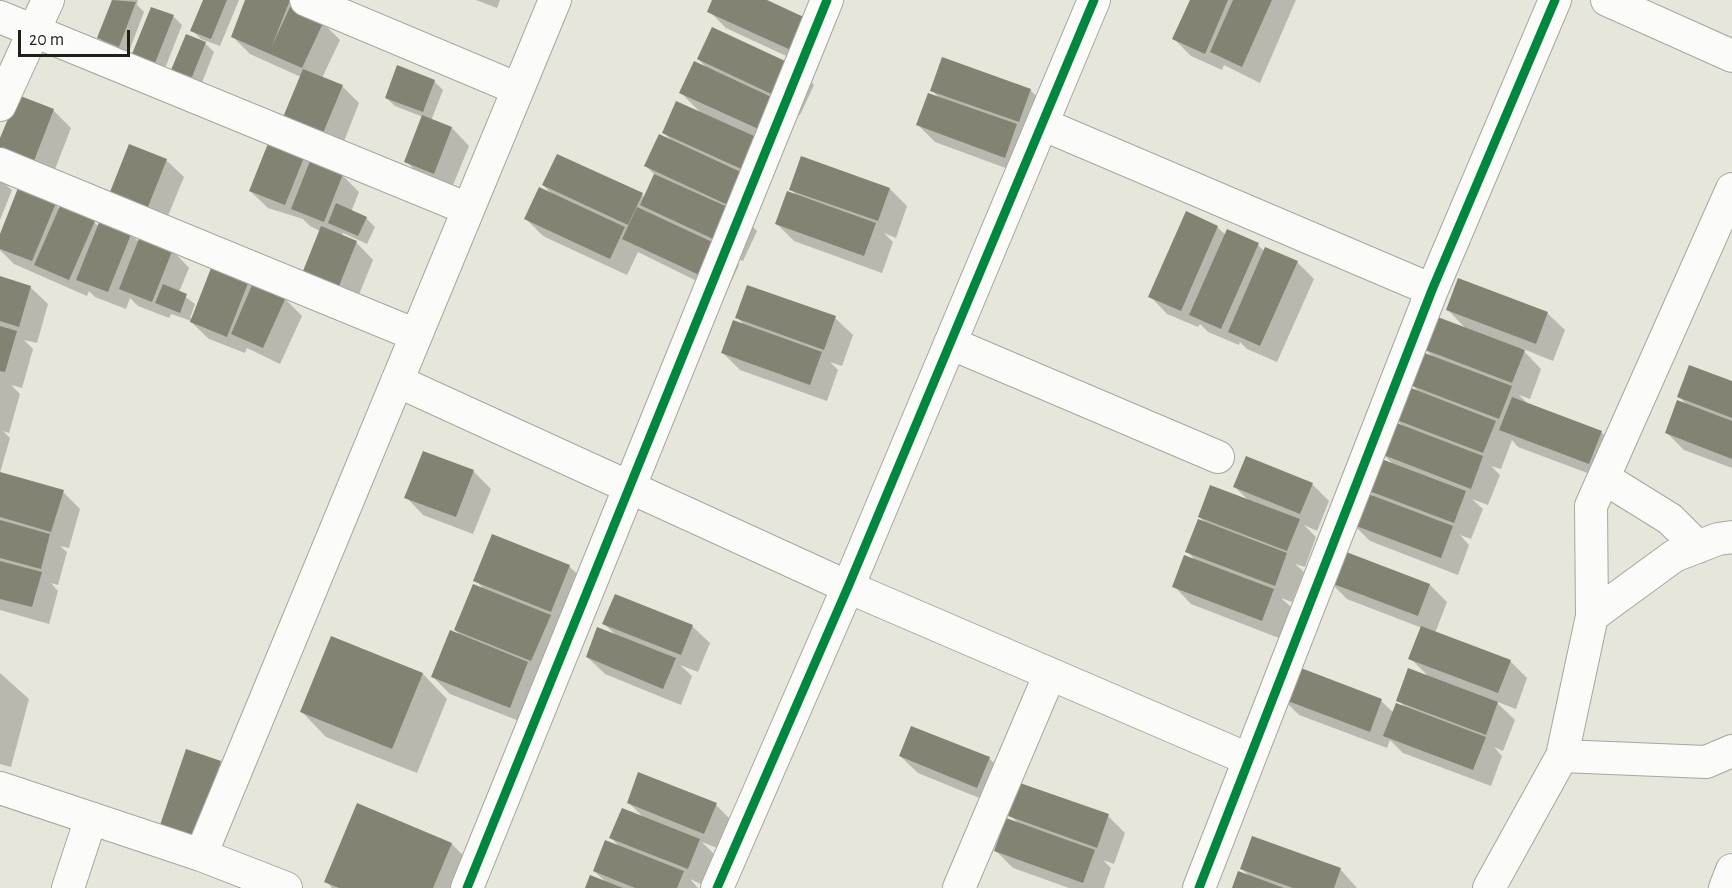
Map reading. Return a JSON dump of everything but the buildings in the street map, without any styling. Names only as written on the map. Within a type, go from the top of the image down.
[{"type":"street","points":[[0,105],[48,0]]},
{"type":"street","points":[[306,0],[518,89]]},
{"type":"street","points":[[201,855],[555,0]]},
{"type":"street","points":[[467,888],[827,0]]},
{"type":"street","points":[[717,888],[848,587],[1094,0]]},
{"type":"street","points":[[1199,888],[1432,290],[1555,0]]},
{"type":"street","points":[[1607,0],[1732,56]]},
{"type":"street","points":[[0,17],[468,209]]},
{"type":"street","points":[[1042,124],[1432,290]]},
{"type":"street","points":[[0,164],[416,335]]},
{"type":"street","points":[[1489,888],[1562,756],[1592,616],[1592,506],[1732,189]]},
{"type":"street","points":[[950,343],[1218,458]]},
{"type":"street","points":[[397,381],[848,587],[1049,676],[1248,759]]},
{"type":"street","points":[[1604,478],[1670,519],[1698,547]]},
{"type":"street","points":[[1592,616],[1674,556],[1732,537]]},
{"type":"street","points":[[959,888],[1049,676]]},
{"type":"street","points":[[1562,756],[1706,762],[1732,751]]},
{"type":"street","points":[[0,788],[201,855],[286,888]]},
{"type":"street","points":[[68,888],[91,818]]},
{"type":"street","points":[[1725,888],[1732,870]]},
{"type":"cycle path","points":[[467,888],[827,0]]},
{"type":"cycle path","points":[[717,888],[848,587],[1094,0]]},
{"type":"cycle path","points":[[1199,888],[1432,290],[1555,0]]}]
